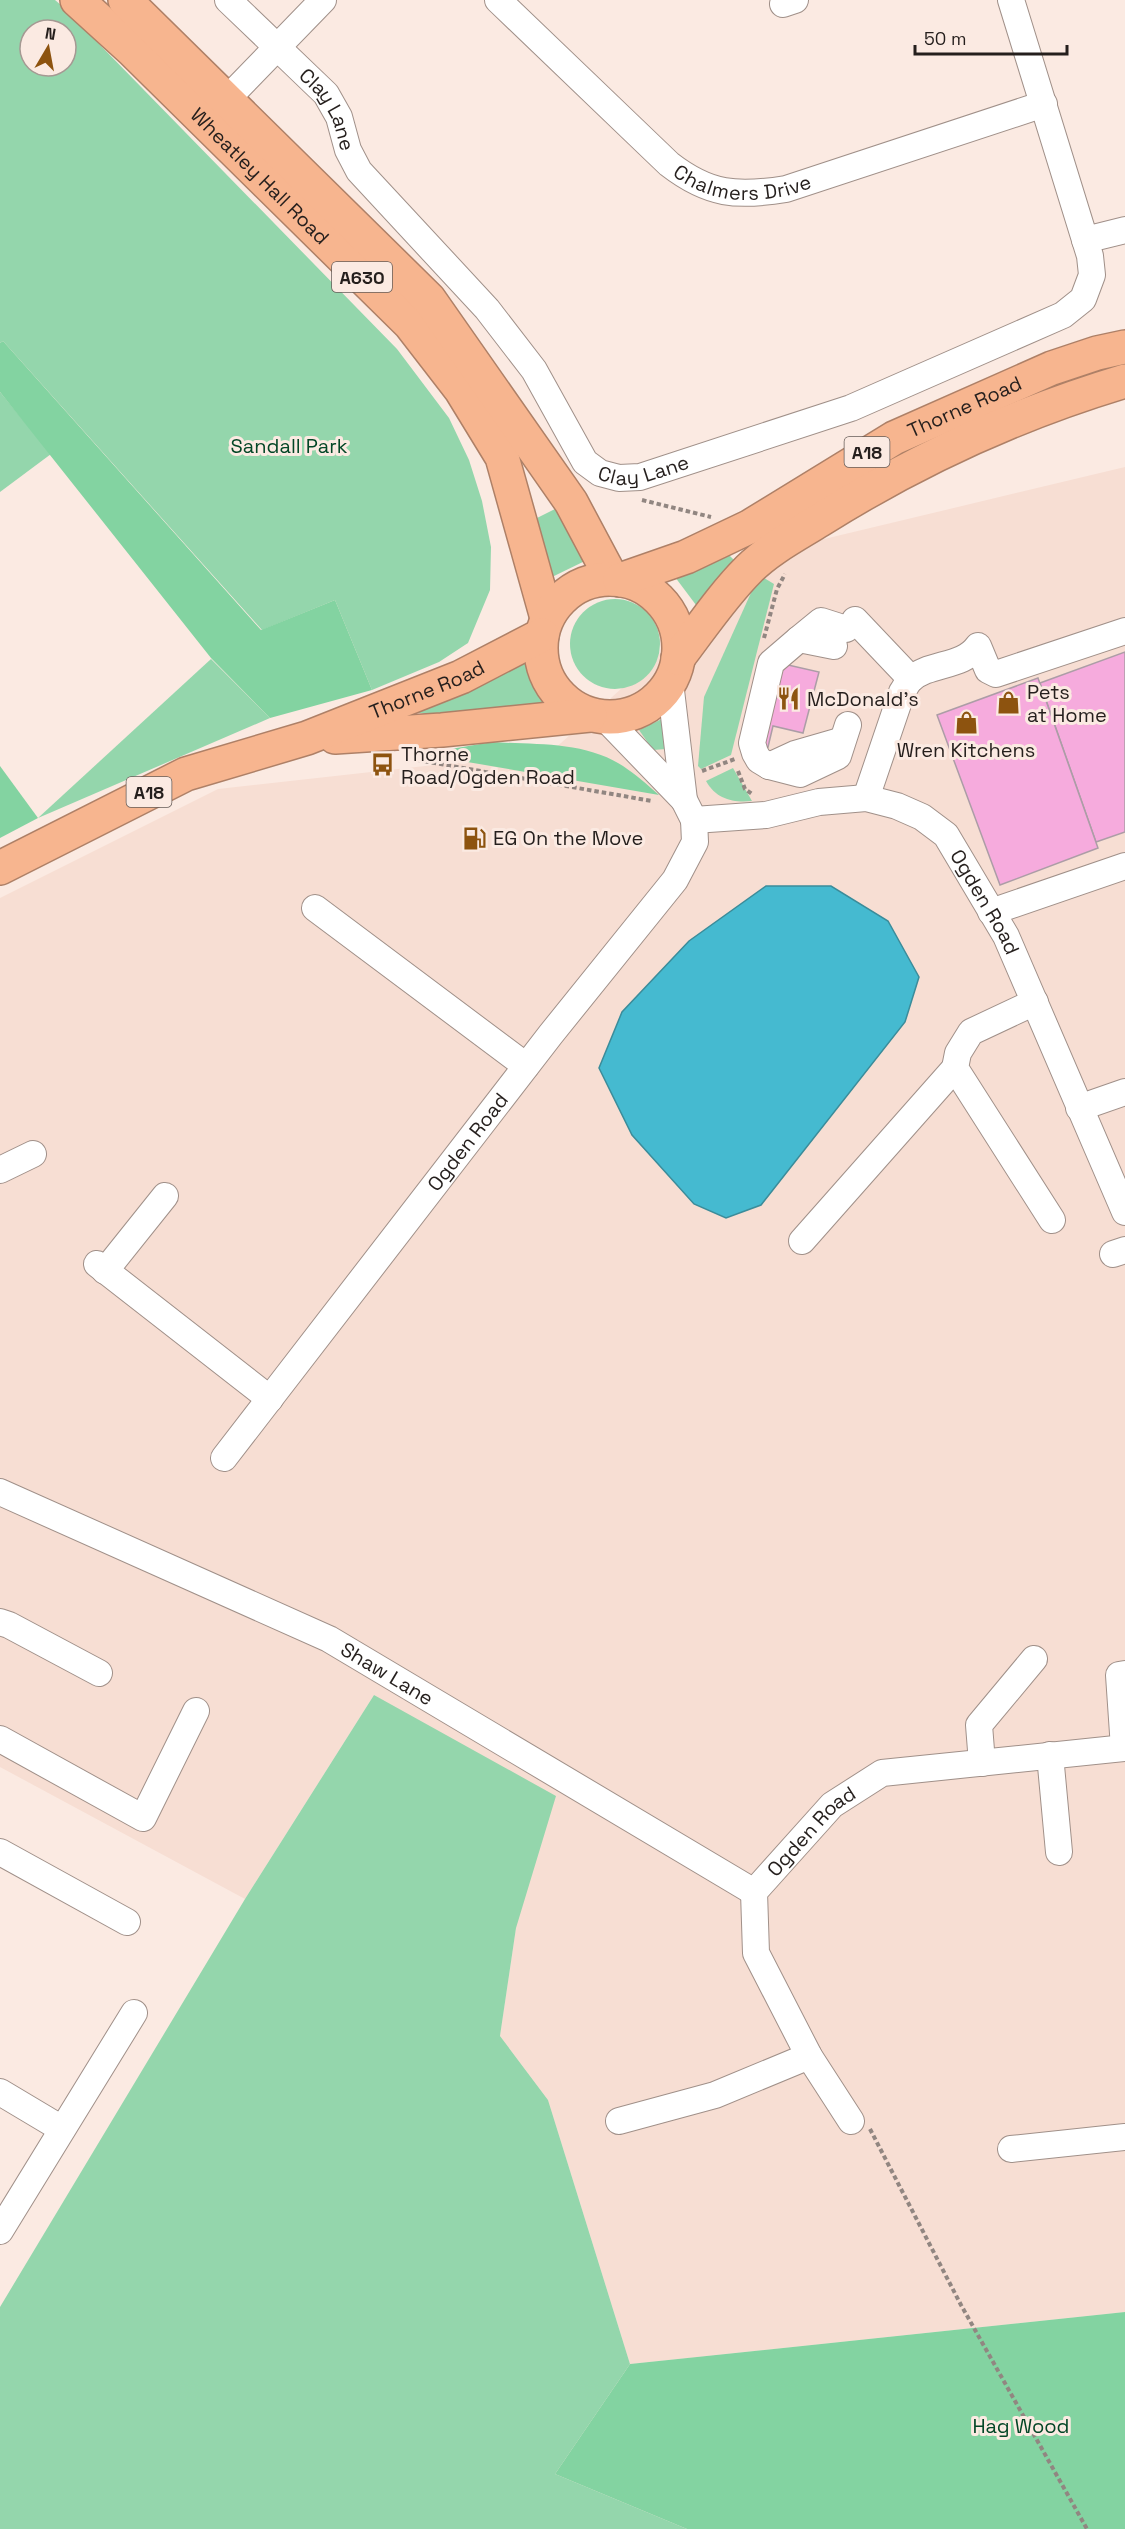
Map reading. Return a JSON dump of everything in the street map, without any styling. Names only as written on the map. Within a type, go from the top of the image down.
[{"type":"highway","name":"Wheatley Hall Road","points":[[77,0],[149,67],[410,324],[461,390],[502,457],[544,627]]},
{"type":"highway","name":"Wheatley Hall Road","points":[[125,0],[429,299],[571,502],[616,580]]},
{"type":"highway","name":"Thorne Road","points":[[616,580],[686,557],[748,527],[894,438],[1052,368],[1097,353],[1125,347]]},
{"type":"highway","name":"Thorne Road","points":[[674,670],[741,578],[769,552],[891,478],[1020,418],[1125,381]]},
{"type":"highway","points":[[616,580],[645,589],[665,607],[677,631],[674,670],[658,697],[642,709],[617,717],[597,716],[567,703],[550,684],[542,660],[544,627],[558,602],[574,589],[592,582],[616,580]]},
{"type":"highway","name":"Thorne Road","points":[[0,868],[186,774],[307,738],[461,677],[544,627]]},
{"type":"highway","name":"Thorne Road","points":[[307,738],[442,730],[597,716]]},
{"type":"street","name":"Clay Lane","points":[[228,0],[326,94],[339,117],[348,150],[358,171],[487,309],[534,370],[585,462],[600,474],[619,478],[640,477],[851,408],[1063,315],[1083,300],[1092,275],[1090,256],[1011,0]]},
{"type":"street","points":[[227,99],[323,0]]},
{"type":"street","name":"Chalmers Drive","points":[[498,0],[669,164],[687,178],[720,191],[753,194],[786,189],[1044,104]]},
{"type":"street","points":[[1084,235],[1125,230]]},
{"type":"street","points":[[866,798],[902,692],[911,680],[926,671],[966,657],[978,646],[988,670],[996,674],[1125,631]]},
{"type":"street","points":[[846,733],[838,756],[800,774],[769,766],[759,760],[752,743],[771,663],[799,639],[845,632],[911,680]]},
{"type":"street","name":"Ogden Road","points":[[224,1458],[526,1066],[675,880],[695,842],[689,810],[674,670]]},
{"type":"street","points":[[597,716],[689,810]]},
{"type":"street","name":"Ogden Road","points":[[689,810],[766,814],[819,802],[866,798],[897,806],[922,817],[946,835],[1006,936],[1125,1212]]},
{"type":"street","points":[[991,912],[1125,866]]},
{"type":"street","points":[[315,908],[526,1066]]},
{"type":"street","points":[[802,1241],[955,1068],[958,1053],[971,1032],[1035,1002]]},
{"type":"street","points":[[955,1068],[1052,1220]]},
{"type":"street","points":[[1079,1108],[1125,1092]]},
{"type":"street","points":[[0,1170],[33,1154]]},
{"type":"street","points":[[165,1196],[101,1267],[270,1399]]},
{"type":"street","name":"Shaw Lane","points":[[0,1492],[329,1640],[754,1892]]},
{"type":"street","points":[[0,1622],[99,1673]]},
{"type":"street","points":[[982,1763],[979,1725],[1034,1659]]},
{"type":"street","points":[[1124,1748],[1119,1675],[1125,1674]]},
{"type":"street","points":[[0,1739],[143,1818],[196,1711]]},
{"type":"street","name":"Ogden Road","points":[[851,2121],[810,2056],[756,1953],[754,1892],[832,1805],[882,1773],[1124,1748]]},
{"type":"street","points":[[1050,1755],[1059,1852]]},
{"type":"street","points":[[3,1861],[127,1922]]},
{"type":"street","points":[[0,2231],[134,2013]]},
{"type":"street","points":[[619,2121],[716,2095],[810,2056]]},
{"type":"street","points":[[0,2092],[62,2129]]},
{"type":"street","points":[[1011,2149],[1125,2137]]},
{"type":"path","points":[[639,500],[719,517]]},
{"type":"path","points":[[763,645],[777,589],[790,565]]},
{"type":"path","points":[[736,752],[735,763],[745,789],[785,810]]},
{"type":"path","points":[[414,760],[425,760],[656,801]]},
{"type":"path","points":[[851,2121],[862,2112],[961,2305],[1087,2529]]},
{"type":"shaded area","points":[[1125,467],[1125,2312],[630,2364],[548,2100],[500,2036],[516,1928],[374,1695],[245,1899],[0,1767],[0,898],[218,789],[551,752],[774,551]]},
{"type":"green space","name":"Sandall Park","points":[[0,0],[55,0],[74,18],[18,18],[18,78],[78,78],[78,22],[397,349],[449,418],[469,460],[482,501],[491,547],[490,590],[468,643],[439,662],[372,690],[335,600],[262,630],[3,341],[0,343]]},
{"type":"green space","points":[[3,341],[261,630],[335,600],[372,690],[270,718],[211,658],[0,392],[0,343]]},
{"type":"green space","points":[[0,392],[51,454],[0,492]]},
{"type":"green space","points":[[561,506],[589,559],[552,577],[537,518]]},
{"type":"green space","points":[[725,551],[735,561],[696,605],[675,577]]},
{"type":"green space","points":[[759,575],[774,584],[731,755],[701,769],[698,766],[704,697]]},
{"type":"green space","points":[[615,599],[632,603],[647,612],[656,627],[660,644],[656,661],[647,676],[632,685],[615,689],[598,685],[583,676],[574,661],[570,644],[574,627],[583,612],[598,603]]},
{"type":"green space","points":[[526,658],[528,674],[551,707],[467,719],[412,712]]},
{"type":"green space","points":[[211,659],[270,718],[38,818]]},
{"type":"green space","points":[[666,717],[666,749],[653,750],[639,730]]},
{"type":"green space","points":[[492,742],[543,744],[592,752],[623,766],[659,795],[421,754]]},
{"type":"green space","points":[[0,766],[38,818],[0,838]]},
{"type":"green space","points":[[733,768],[752,801],[738,801],[720,796],[706,781]]},
{"type":"green space","points":[[374,1695],[556,1796],[516,1928],[500,2036],[548,2100],[630,2364],[555,2474],[687,2529],[0,2529],[0,2307],[245,1899]]},
{"type":"green space","name":"Hag Wood","points":[[1125,2312],[1125,2529],[687,2529],[555,2474],[630,2364]]},
{"type":"water","points":[[766,886],[831,886],[888,921],[919,977],[905,1022],[761,1205],[726,1218],[694,1204],[632,1135],[599,1068],[622,1012],[689,941]]},
{"type":"building","points":[[1125,652],[1125,832],[1096,842],[1040,683]]},
{"type":"building","name":"McDonald's","points":[[775,662],[819,672],[803,733],[773,726],[768,747],[755,743]]},
{"type":"building","points":[[1038,678],[1098,848],[1000,885],[937,715]]},
{"type":"place","name":"McDonald's","points":[[789,699]]},
{"type":"place","name":"Pets at Home","points":[[1009,703]]},
{"type":"place","name":"Wren Kitchens","points":[[966,722]]},
{"type":"place","name":"Thorne Road/Ogden Road","points":[[383,765]]},
{"type":"place","name":"EG On the Move","points":[[475,838]]}]
